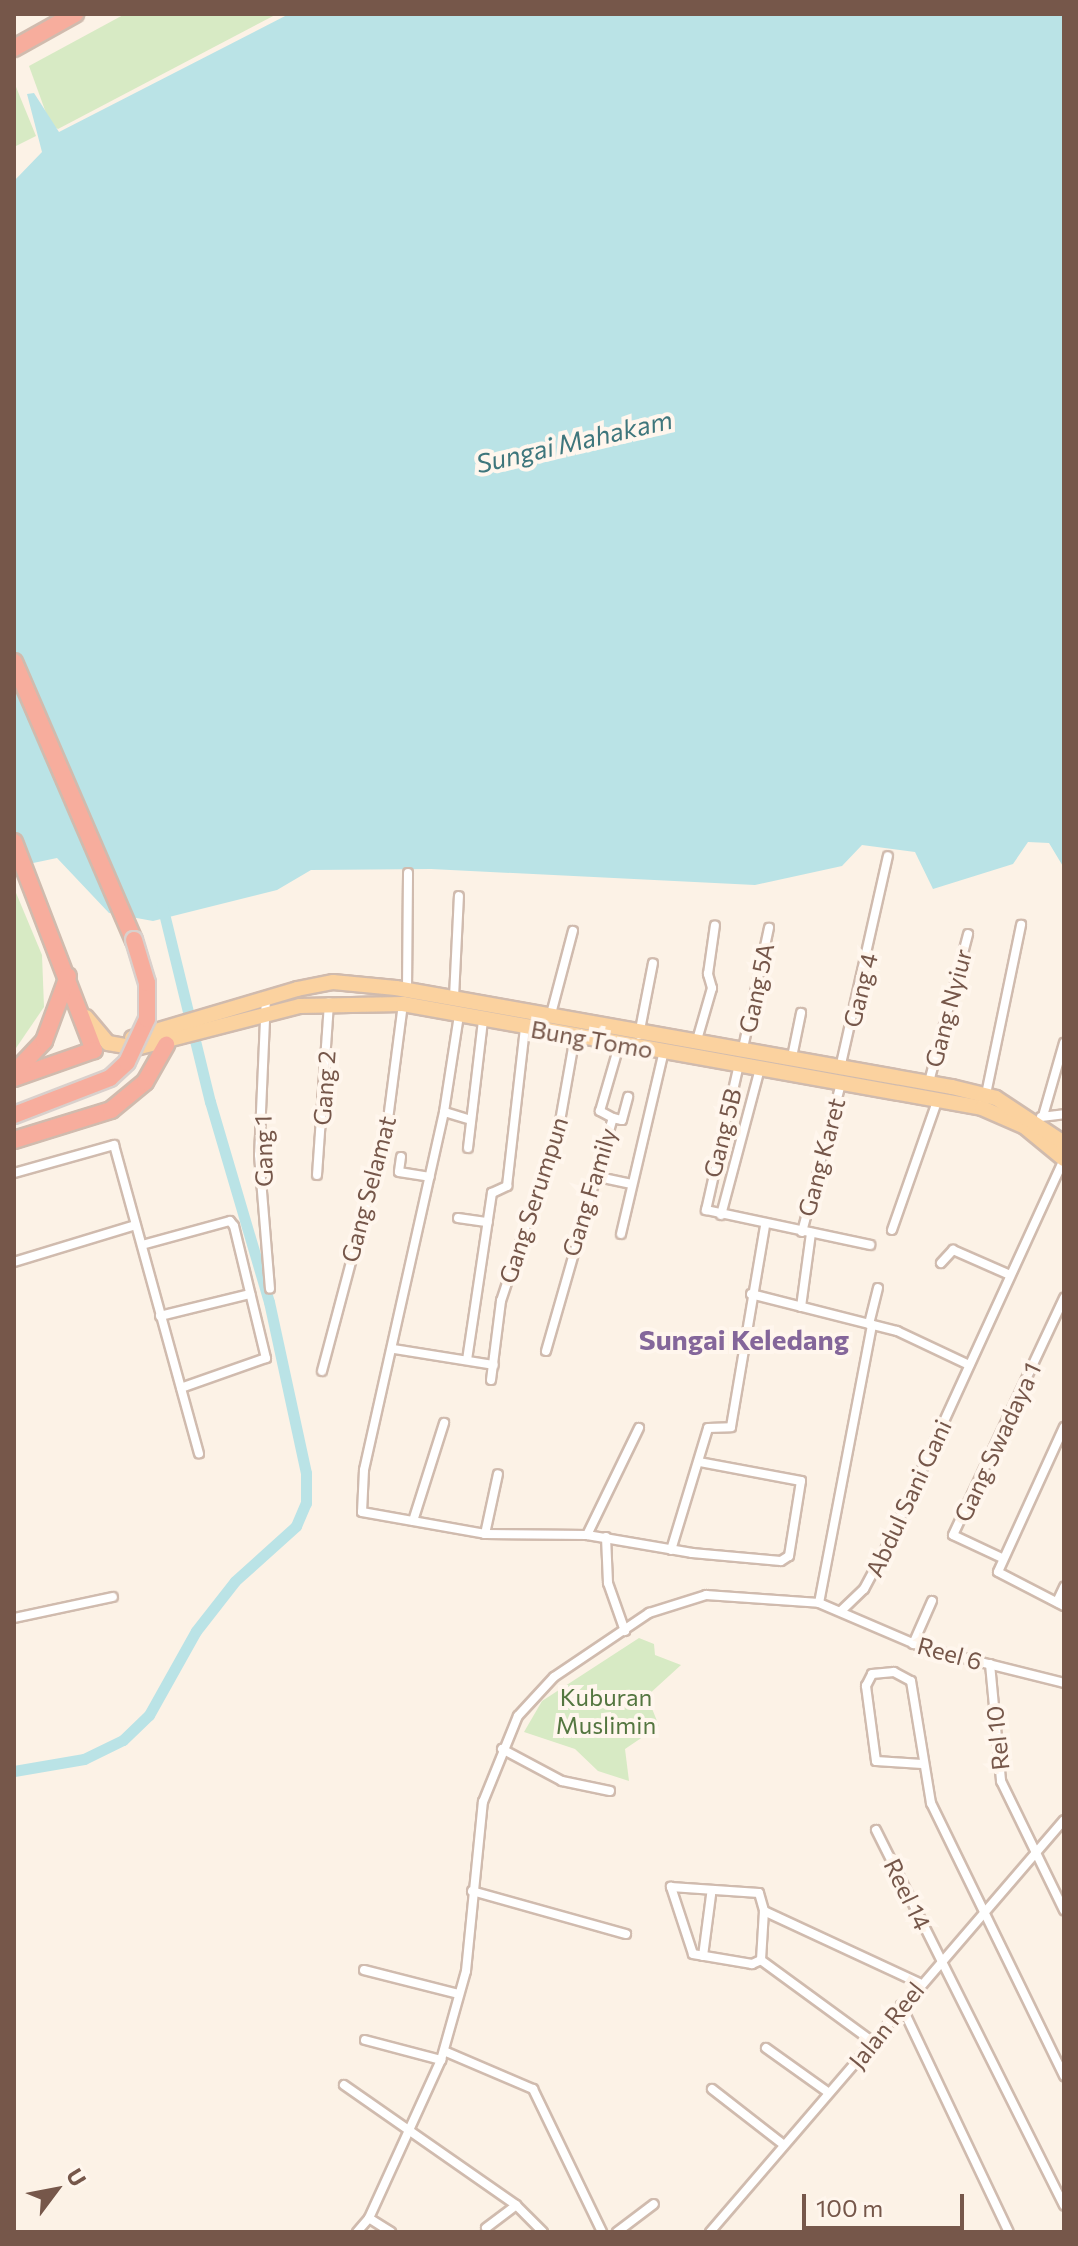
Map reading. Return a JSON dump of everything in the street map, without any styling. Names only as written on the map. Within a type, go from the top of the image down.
[{"type":"highway","points":[[14,48],[75,14]]},
{"type":"highway","points":[[14,662],[134,940],[147,983],[147,1019],[127,1062],[110,1078],[14,1115]]},
{"type":"highway","points":[[14,842],[80,1007],[101,1047],[14,1076]]},
{"type":"highway","points":[[14,1076],[44,1041],[68,976]]},
{"type":"highway","points":[[14,1140],[111,1110],[145,1082],[166,1045]]},
{"type":"main road","name":"Bung Tomo","points":[[101,1047],[266,997],[333,982],[405,997],[459,1015],[525,1028],[637,1044],[843,1083],[985,1102]]},
{"type":"main road","name":"Bung Tomo","points":[[101,1047],[166,1045],[267,1013],[329,1001],[454,997],[641,1028],[929,1082],[1033,1121],[1064,1143]]},
{"type":"main road","points":[[843,1083],[845,1065]]},
{"type":"main road","name":"Bung Tomo","points":[[1033,1121],[1064,1159]]},
{"type":"street","name":"Gang 4","points":[[845,1065],[879,916],[888,856]]},
{"type":"street","name":"Gang Selamat","points":[[322,1371],[387,1127],[405,997],[408,873]]},
{"type":"street","points":[[454,997],[459,896]]},
{"type":"street","points":[[697,1040],[712,988],[708,974],[715,925]]},
{"type":"street","points":[[985,1102],[1021,925]]},
{"type":"street","name":"Gang 5A","points":[[743,1048],[769,928]]},
{"type":"street","points":[[551,1014],[573,931]]},
{"type":"street","name":"Gang Nyiur","points":[[929,1082],[968,934]]},
{"type":"street","points":[[637,1044],[653,963]]},
{"type":"street","name":"Gang 1","points":[[266,997],[259,1155],[270,1289]]},
{"type":"street","name":"Gang 2","points":[[317,1175],[329,1001]]},
{"type":"street","points":[[792,1057],[801,1013]]},
{"type":"street","points":[[459,1015],[444,1112],[360,1500],[366,1514],[485,1534],[587,1535],[671,1550],[781,1561],[792,1551],[801,1481],[699,1462]]},
{"type":"street","points":[[468,1148],[483,1020]]},
{"type":"street","points":[[467,1360],[494,1189],[507,1186],[525,1028]]},
{"type":"street","points":[[621,1234],[669,1034]]},
{"type":"street","name":"Gang Serumpun","points":[[491,1380],[501,1301],[559,1127],[575,1036]]},
{"type":"street","name":"Gang Family","points":[[546,1351],[613,1118],[600,1111],[620,1042]]},
{"type":"street","points":[[1033,1121],[1064,1043]]},
{"type":"street","name":"Gang 5B","points":[[721,1215],[706,1210],[705,1202],[739,1063]]},
{"type":"street","points":[[760,1068],[721,1215],[870,1245]]},
{"type":"street","name":"Gang Karet","points":[[801,1307],[806,1232],[843,1083]]},
{"type":"street","points":[[613,1118],[622,1120],[628,1097]]},
{"type":"street","points":[[892,1230],[939,1098]]},
{"type":"street","points":[[444,1112],[471,1120]]},
{"type":"street","points":[[1033,1121],[1064,1114]]},
{"type":"street","points":[[14,1173],[114,1145],[199,1453]]},
{"type":"street","points":[[401,1157],[399,1172],[430,1177]]},
{"type":"street","name":"Abdul Sani Gani","points":[[841,1611],[864,1589],[886,1548],[1064,1159]]},
{"type":"street","points":[[608,1179],[631,1184]]},
{"type":"street","points":[[458,1218],[488,1222]]},
{"type":"street","points":[[142,1245],[230,1221],[250,1294],[266,1358],[181,1388]]},
{"type":"street","points":[[14,1262],[136,1225]]},
{"type":"street","points":[[671,1550],[708,1428],[731,1427],[751,1294],[765,1226]]},
{"type":"street","points":[[941,1263],[953,1250],[1010,1275]]},
{"type":"street","points":[[819,1603],[878,1288]]},
{"type":"street","points":[[160,1316],[250,1294]]},
{"type":"street","points":[[751,1294],[870,1324],[969,1365]]},
{"type":"street","name":"Gang Swadaya 1","points":[[1002,1558],[953,1535],[1064,1298]]},
{"type":"street","points":[[394,1349],[494,1365]]},
{"type":"street","points":[[413,1521],[444,1423]]},
{"type":"street","points":[[1064,1427],[1002,1558],[1003,1580],[1060,1604],[1064,1587]]},
{"type":"street","points":[[587,1535],[639,1428]]},
{"type":"street","points":[[485,1534],[498,1474]]},
{"type":"street","points":[[606,1537],[608,1583],[625,1631]]},
{"type":"street","points":[[14,1618],[113,1597]]},
{"type":"street","points":[[357,2232],[369,2218],[412,2130],[443,2056],[459,1994],[483,1802],[502,1749],[536,1693],[625,1631],[685,1597],[819,1603],[841,1611]]},
{"type":"street","points":[[913,1644],[932,1601]]},
{"type":"street","name":"Reel 6","points":[[841,1611],[913,1644],[1064,1683]]},
{"type":"street","name":"Rel 10","points":[[990,1664],[1001,1781],[1064,1910]]},
{"type":"street","points":[[922,1764],[876,1761],[866,1686],[872,1674],[894,1672],[911,1681],[922,1764],[931,1803],[1064,2076]]},
{"type":"street","points":[[502,1749],[562,1781],[610,1791]]},
{"type":"street","name":"Jalan Reel","points":[[710,2232],[873,2042],[919,1983],[1064,1820]]},
{"type":"street","name":"Reel 14","points":[[876,1830],[1064,2206]]},
{"type":"street","points":[[761,1960],[764,1911],[759,1893],[671,1887],[691,1952],[703,1956],[761,1960],[873,2042]]},
{"type":"street","points":[[472,1891],[626,1934]]},
{"type":"street","points":[[703,1956],[711,1895]]},
{"type":"street","points":[[764,1911],[919,1983]]},
{"type":"street","points":[[364,1970],[459,1994]]},
{"type":"street","points":[[901,2005],[1009,2232]]},
{"type":"street","points":[[365,2040],[443,2056],[533,2089],[602,2232]]},
{"type":"street","points":[[766,2048],[829,2093]]},
{"type":"street","points":[[344,2085],[516,2205],[543,2232]]},
{"type":"street","points":[[712,2089],[784,2145]]},
{"type":"street","points":[[617,2232],[654,2204]]},
{"type":"street","points":[[486,2228],[516,2205]]},
{"type":"street","points":[[369,2218],[391,2232]]},
{"type":"green space","points":[[125,14],[277,14],[58,129],[50,124],[29,66]]},
{"type":"green space","points":[[14,82],[36,136],[14,147]]},
{"type":"green space","points":[[14,888],[42,955],[44,1007],[14,1051]]},
{"type":"green space","name":"Kuburan Muslimin","points":[[639,1638],[654,1644],[655,1655],[681,1665],[647,1696],[659,1726],[625,1749],[629,1781],[598,1771],[575,1749],[524,1732],[542,1701]]},
{"type":"water","name":"Sungai Mahakam","points":[[289,14],[1064,14],[1064,868],[1049,843],[1028,842],[1013,864],[933,889],[915,852],[862,845],[842,866],[755,885],[431,869],[311,870],[277,890],[153,921],[109,913],[57,858],[14,867],[14,181],[42,152],[27,94],[34,93],[59,132]]},
{"type":"waterway","points":[[14,1771],[84,1759],[123,1740],[149,1715],[196,1631],[235,1581],[296,1526],[306,1503],[306,1473],[269,1302],[210,1102],[162,905]]},
{"type":"district","name":"Sungai Keledang","points":[[744,1339]]}]
